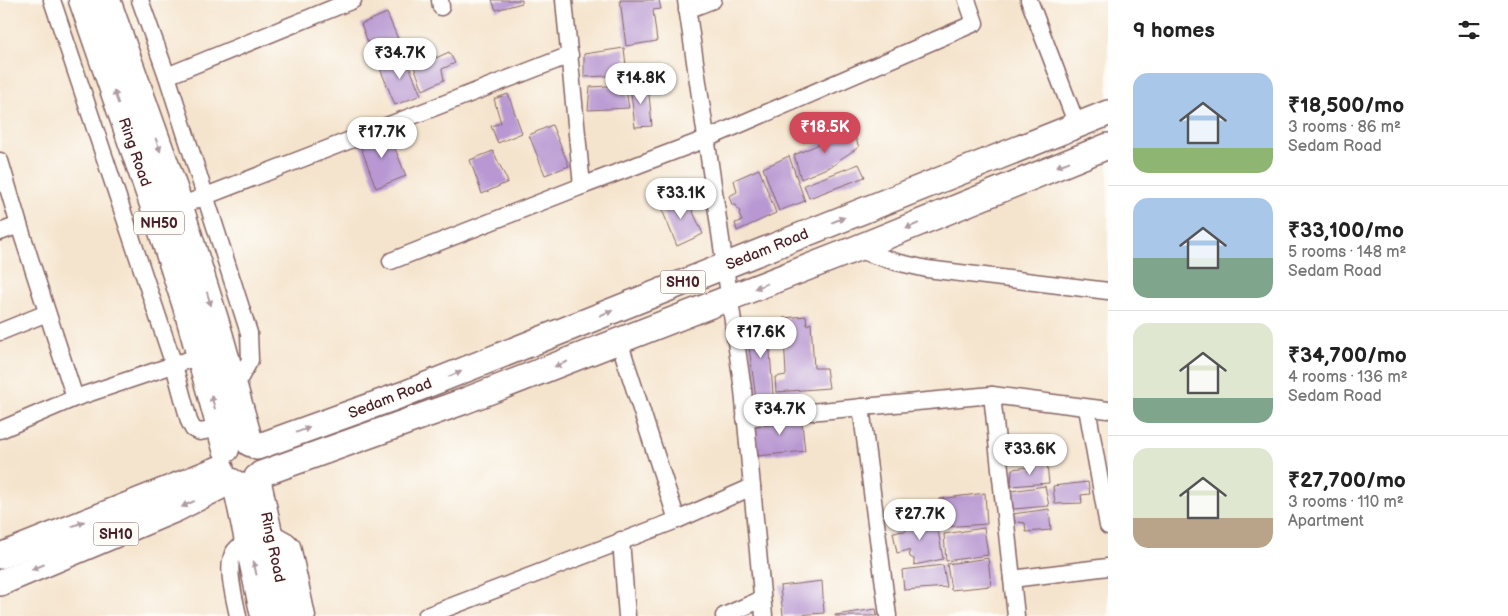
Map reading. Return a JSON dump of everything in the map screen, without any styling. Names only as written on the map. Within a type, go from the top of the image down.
[{"type":"highway","name":"Ring Road","points":[[82,0],[156,213],[200,356],[240,461],[259,535],[287,616]]},
{"type":"highway","name":"Ring Road","points":[[107,0],[180,206],[234,388],[240,461]]},
{"type":"highway","name":"Ring Road","points":[[259,535],[264,616]]},
{"type":"main road","name":"Sedam Road","points":[[0,556],[1108,113]]},
{"type":"main road","name":"Sedam Road","points":[[0,583],[176,509],[240,461],[462,402],[855,249],[1108,146]]},
{"type":"street","points":[[52,0],[174,365],[188,421],[193,429],[240,461]]},
{"type":"street","points":[[140,0],[167,76],[249,333],[250,360],[234,388]]},
{"type":"street","points":[[167,76],[353,0]]},
{"type":"street","points":[[564,0],[582,186]]},
{"type":"street","points":[[714,0],[687,5],[743,390],[764,616]]},
{"type":"street","points":[[391,261],[706,139],[975,24],[967,0]]},
{"type":"street","points":[[1029,0],[1077,125]]},
{"type":"street","points":[[180,206],[570,55]]},
{"type":"street","points":[[0,161],[75,398]]},
{"type":"street","points":[[0,232],[19,225]]},
{"type":"street","points":[[855,249],[896,262],[927,269],[1105,289]]},
{"type":"street","points":[[0,332],[47,313]]},
{"type":"street","points":[[619,341],[677,520]]},
{"type":"street","points":[[0,430],[75,398],[200,356]]},
{"type":"street","points":[[745,418],[992,395],[1108,410]]},
{"type":"street","points":[[992,395],[1016,616]]},
{"type":"street","points":[[861,407],[888,616]]},
{"type":"street","points":[[1087,408],[1108,526]]},
{"type":"street","points":[[426,616],[677,520],[752,487]]},
{"type":"street","points":[[238,616],[230,558],[234,550],[259,535],[287,541],[292,546],[307,616]]},
{"type":"street","points":[[621,540],[628,616]]},
{"type":"street","points":[[1012,579],[1108,567]]},
{"type":"street","points":[[724,616],[762,600]]},
{"type":"building","points":[[492,0],[522,0],[522,3],[496,10]]},
{"type":"building","points":[[620,0],[659,0],[661,9],[653,10],[657,41],[626,46]]},
{"type":"building","points":[[387,13],[403,51],[376,64],[361,24]]},
{"type":"building","points":[[624,48],[627,75],[584,77],[584,54]]},
{"type":"building","points":[[422,51],[422,54],[430,52],[432,57],[436,56],[436,58],[449,52],[455,63],[442,69],[444,80],[423,90],[410,56]]},
{"type":"building","points":[[404,54],[421,95],[395,105],[379,66]]},
{"type":"building","points":[[648,84],[652,126],[635,127],[630,85]]},
{"type":"building","points":[[625,85],[629,108],[588,110],[590,87]]},
{"type":"building","points":[[508,94],[522,133],[498,143],[491,126],[501,123],[494,99]]},
{"type":"building","points":[[552,125],[569,166],[545,175],[529,135]]},
{"type":"building","points":[[852,130],[859,147],[836,164],[801,179],[794,155]]},
{"type":"building","points":[[388,131],[406,176],[376,188],[359,142]]},
{"type":"building","points":[[493,151],[508,182],[482,194],[470,160]]},
{"type":"building","points":[[789,156],[805,201],[779,211],[763,168]]},
{"type":"building","points":[[859,164],[865,177],[809,198],[804,185]]},
{"type":"building","points":[[759,169],[776,213],[737,231],[735,223],[742,221],[740,212],[736,205],[732,205],[729,196],[737,192],[734,180]]},
{"type":"building","points":[[685,194],[703,234],[677,246],[660,205]]},
{"type":"building","points":[[806,316],[807,325],[811,323],[814,368],[826,368],[829,388],[776,392],[775,377],[786,375],[783,318]]},
{"type":"building","points":[[768,322],[773,395],[756,399],[746,325]]},
{"type":"building","points":[[801,415],[805,451],[758,456],[754,421]]},
{"type":"building","points":[[1047,465],[1049,483],[1011,486],[1012,469]]},
{"type":"building","points":[[1088,482],[1090,494],[1081,495],[1082,503],[1055,504],[1053,486]]},
{"type":"building","points":[[1045,486],[1049,506],[1013,509],[1011,491]]},
{"type":"building","points":[[985,493],[987,524],[943,527],[939,499]]},
{"type":"building","points":[[1049,509],[1051,530],[1026,532],[1025,523],[1018,522],[1015,525],[1015,520],[1011,519],[1013,514]]},
{"type":"building","points":[[936,518],[943,559],[914,565],[914,559],[910,557],[909,550],[897,553],[893,532],[906,531],[905,522]]},
{"type":"building","points":[[984,528],[988,555],[946,561],[944,534]]},
{"type":"building","points":[[988,558],[991,586],[951,590],[947,564]]},
{"type":"building","points":[[943,565],[947,587],[904,590],[902,570]]},
{"type":"building","points":[[822,581],[824,613],[783,616],[780,586]]},
{"type":"building","points":[[876,609],[877,616],[835,616],[835,615]]}]
